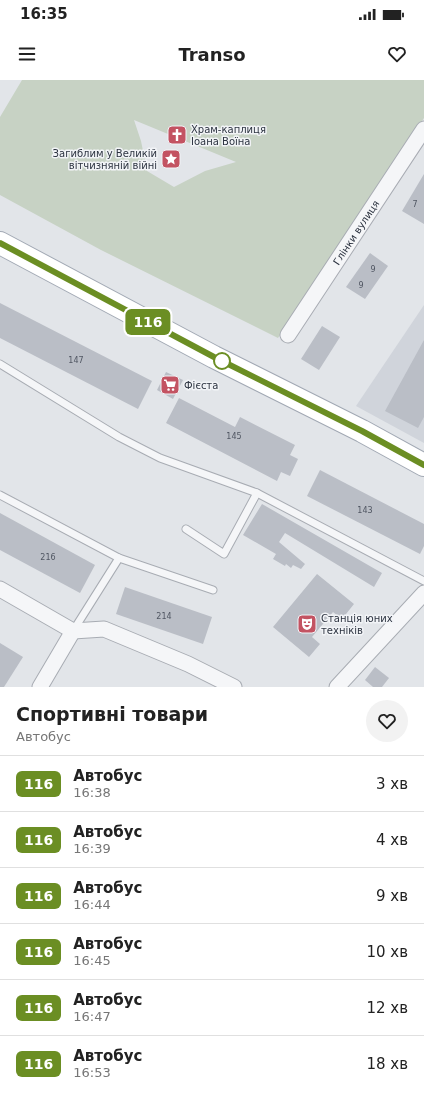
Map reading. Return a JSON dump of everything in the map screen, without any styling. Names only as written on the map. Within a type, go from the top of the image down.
[{"type":"main road","points":[[0,244],[214,357],[362,431],[424,465]]},
{"type":"street","name":"Глінки вулиця","points":[[288,335],[424,129]]},
{"type":"street","points":[[0,589],[73,631],[104,629],[188,664],[234,687]]},
{"type":"street","points":[[337,687],[424,593]]},
{"type":"street","points":[[40,687],[73,631]]},
{"type":"lane","points":[[0,364],[119,437],[153,454],[257,493],[424,581]]},
{"type":"lane","points":[[186,529],[224,554],[257,493]]},
{"type":"lane","points":[[0,495],[119,558],[213,590]]},
{"type":"lane","points":[[73,631],[119,558]]},
{"type":"shaded area","points":[[424,305],[424,443],[356,406]]},
{"type":"green space","points":[[22,80],[424,80],[424,118],[278,338],[101,250],[0,195],[0,117]],"holes":[[[134,120],[236,162],[205,171],[174,187],[147,171],[141,141]]]},
{"type":"building","points":[[424,174],[424,224],[402,211]]},
{"type":"building","points":[[370,253],[388,266],[365,299],[346,287]]},
{"type":"building","points":[[0,303],[152,381],[138,409],[0,338]]},
{"type":"building","points":[[322,326],[340,337],[319,370],[301,359]]},
{"type":"building","points":[[424,340],[424,417],[418,428],[385,411]]},
{"type":"building","name":"Фієста","points":[[166,372],[183,380],[173,399],[157,390]]},
{"type":"building","points":[[179,398],[235,427],[240,417],[295,445],[290,455],[298,459],[290,476],[281,472],[277,481],[166,423]]},
{"type":"building","points":[[320,470],[424,524],[424,546],[420,554],[307,496]]},
{"type":"building","points":[[262,504],[382,573],[374,587],[285,533],[279,542],[305,564],[301,569],[293,565],[291,568],[286,564],[285,566],[273,559],[276,554],[243,535]]},
{"type":"building","points":[[0,513],[95,565],[80,593],[0,550]]},
{"type":"building","points":[[317,574],[354,604],[342,619],[333,612],[312,637],[320,644],[309,657],[273,627]]},
{"type":"building","points":[[125,587],[212,617],[203,644],[116,614]]},
{"type":"building","points":[[0,643],[23,657],[4,687],[0,687]]},
{"type":"building","points":[[375,667],[389,678],[382,687],[373,687],[365,680]]},
{"type":"bus line","name":"116","points":[[0,243],[214,357],[362,431],[424,465]]},
{"type":"place","name":"Храм-каплиця Іоана Воїна","points":[[177,135]]},
{"type":"place","name":"Загиблим у Великій вітчизняній війні","points":[[171,159]]},
{"type":"place","name":"Фієста","points":[[170,385]]},
{"type":"place","name":"Станція юних техніків","points":[[307,624]]}]
